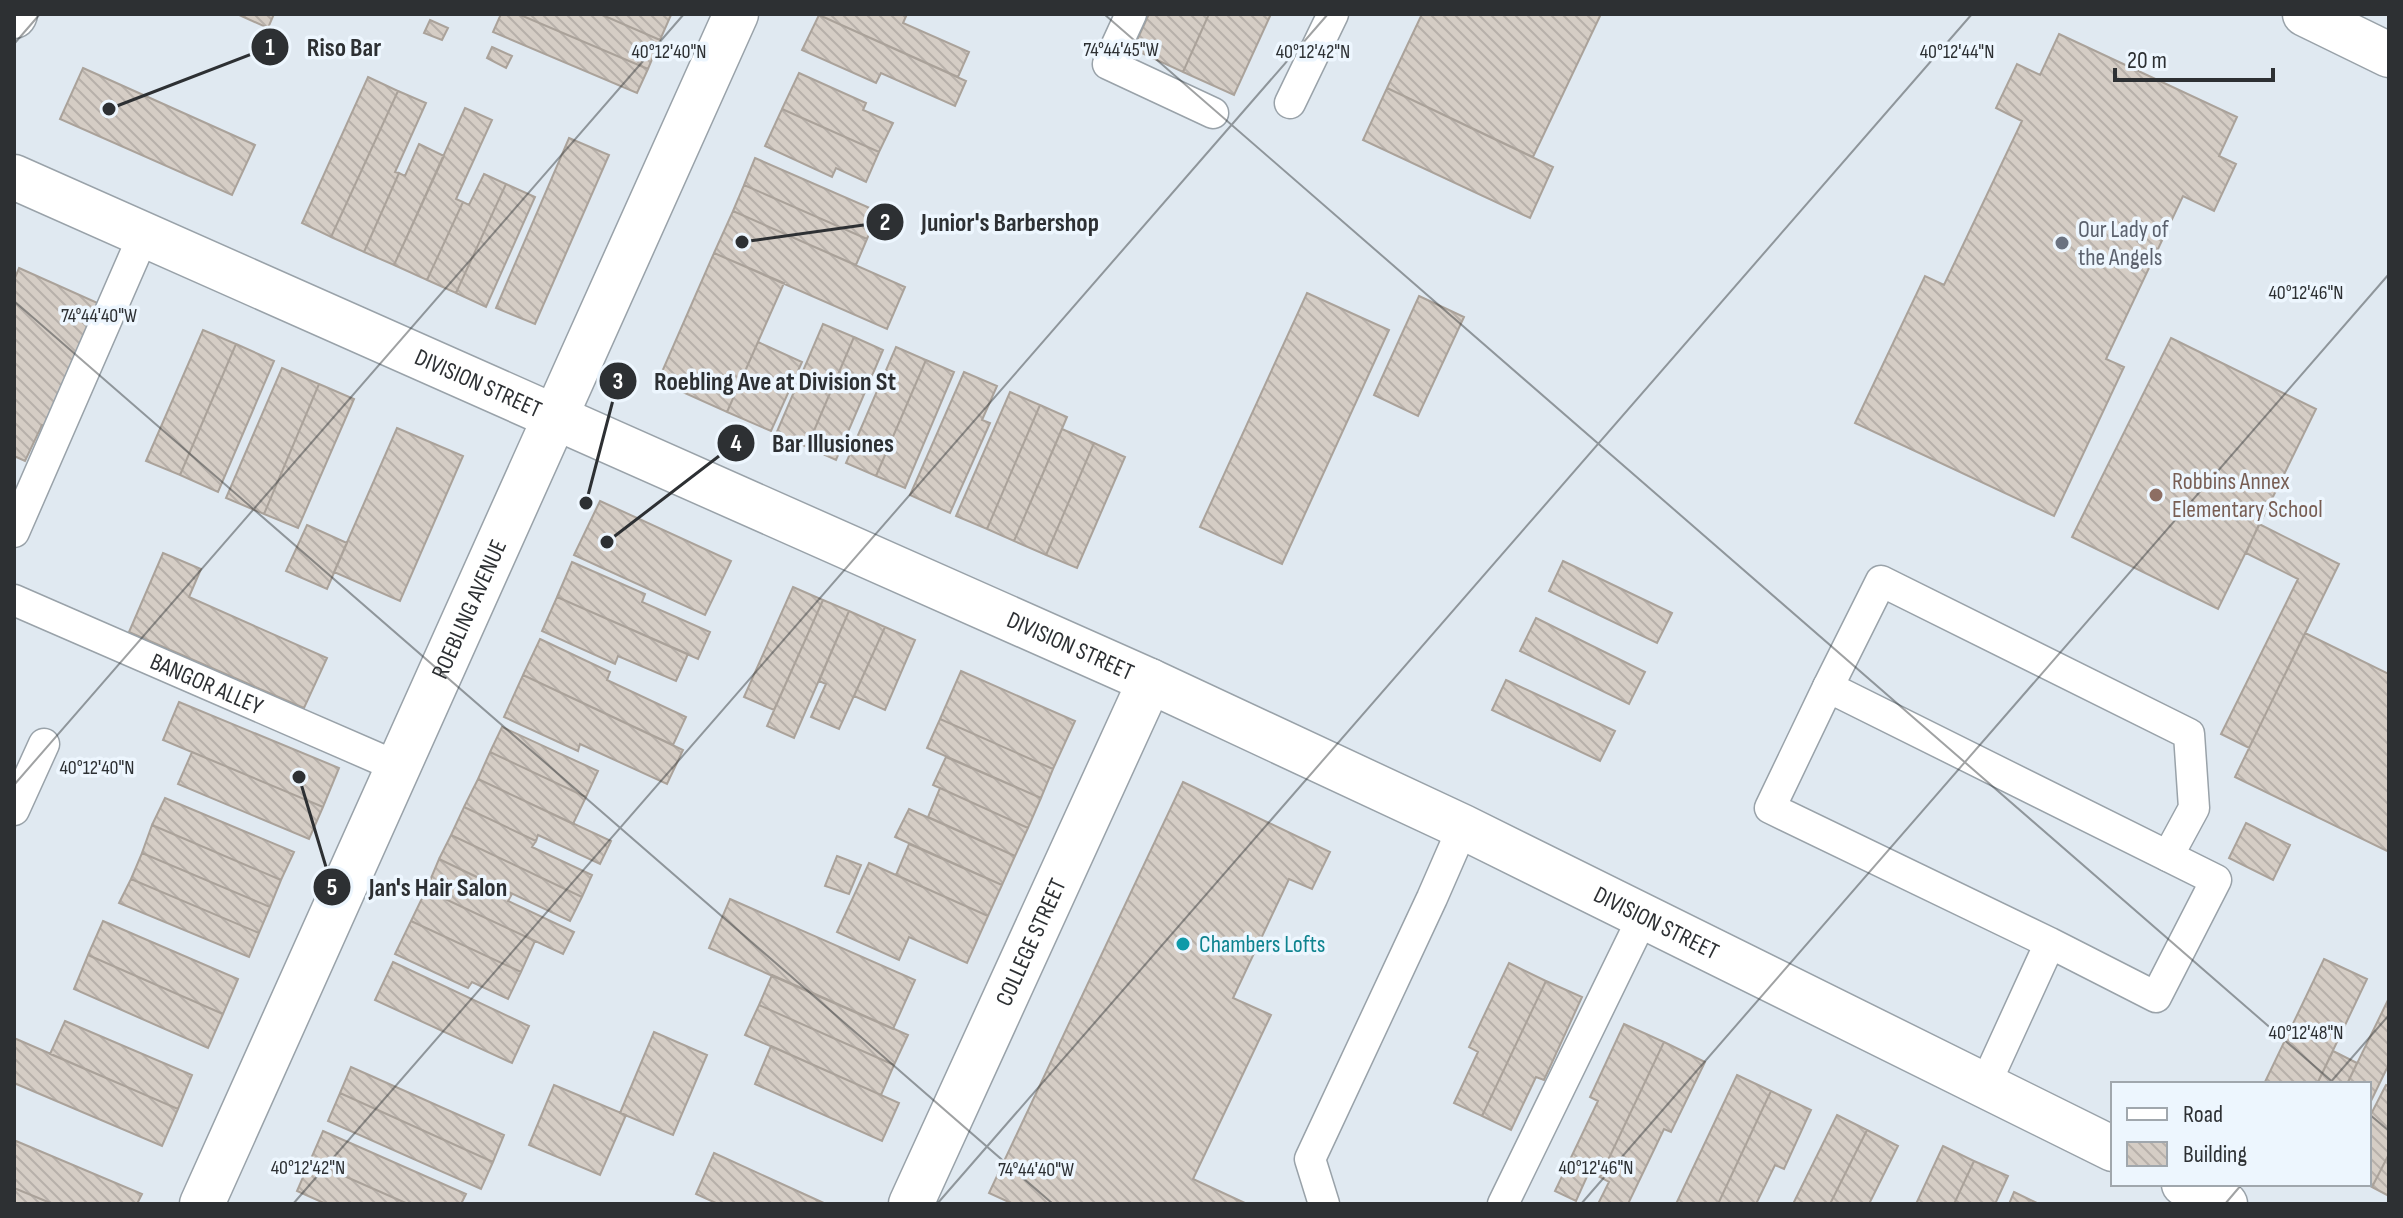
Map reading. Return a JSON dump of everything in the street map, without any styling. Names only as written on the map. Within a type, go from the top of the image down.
[{"type":"street","name":"ROEBLING AVENUE","points":[[202,1204],[736,14]]},
{"type":"street","points":[[2305,14],[2389,55]]},
{"type":"street","name":"DIVISION STREET","points":[[14,177],[1150,681],[1463,827],[2111,1148]]},
{"type":"street","name":"COLLEGE STREET","points":[[911,1204],[1150,681]]},
{"type":"street","points":[[2182,1191],[2225,1204]]},
{"type":"lane","points":[[1131,14],[1108,64],[1213,113]]},
{"type":"lane","points":[[1290,103],[1333,14]]},
{"type":"lane","points":[[14,532],[144,234]]},
{"type":"lane","points":[[1828,687],[2216,880],[2156,997],[1770,808],[1828,687],[1881,581],[2189,734],[2194,808],[2168,856]]},
{"type":"lane","name":"BANGOR ALLEY","points":[[14,600],[398,767]]},
{"type":"lane","points":[[15,806],[44,744]]},
{"type":"lane","points":[[1324,1204],[1310,1159],[1463,827]]},
{"type":"lane","points":[[1503,1204],[1643,917]]},
{"type":"lane","points":[[1985,1085],[2050,943]]},
{"type":"building","points":[[237,14],[274,14],[268,28]]},
{"type":"building","points":[[501,14],[518,14],[648,69],[637,93],[493,32]]},
{"type":"building","points":[[518,14],[600,14],[660,40],[648,69]]},
{"type":"building","points":[[600,14],[669,14],[671,15],[660,40]]},
{"type":"building","points":[[907,14],[903,23],[969,52],[958,77],[819,15]]},
{"type":"building","points":[[1149,14],[1209,14],[1183,72],[1133,49]]},
{"type":"building","points":[[1209,14],[1271,14],[1234,95],[1183,72]]},
{"type":"building","points":[[1422,14],[1601,14],[1533,157],[1387,88]]},
{"type":"building","points":[[819,15],[966,81],[955,106],[881,73],[876,83],[802,50]]},
{"type":"building","points":[[430,20],[448,28],[442,40],[424,33]]},
{"type":"building","name":"Our Lady of the Angels","points":[[2059,34],[2237,117],[2219,156],[2236,164],[2214,211],[2183,196],[2106,359],[2124,367],[2054,516],[1855,423],[1925,276],[1944,285],[2022,121],[1996,108],[2017,64],[2040,75]]},
{"type":"building","points":[[492,47],[512,56],[506,68],[487,58]]},
{"type":"building","points":[[83,68],[255,145],[232,195],[60,119]]},
{"type":"building","points":[[799,73],[866,103],[863,110],[893,123],[879,152],[782,109]]},
{"type":"building","points":[[368,77],[398,91],[331,237],[302,223]]},
{"type":"building","points":[[1387,88],[1553,167],[1530,218],[1363,140]]},
{"type":"building","points":[[398,91],[426,103],[364,252],[331,237]]},
{"type":"building","points":[[465,108],[492,120],[456,199],[463,202],[427,280],[394,265]]},
{"type":"building","points":[[782,109],[879,152],[866,182],[836,168],[832,177],[765,146]]},
{"type":"building","points":[[569,138],[609,155],[535,324],[496,308]]},
{"type":"building","points":[[419,144],[444,156],[394,265],[364,252],[399,173],[405,176]]},
{"type":"building","points":[[755,158],[879,212],[867,239],[744,185]]},
{"type":"building","points":[[484,174],[506,184],[456,293],[427,280],[463,202],[469,205]]},
{"type":"building","points":[[506,184],[535,197],[486,307],[456,293]]},
{"type":"building","points":[[744,185],[867,239],[856,265],[733,211]]},
{"type":"building","points":[[733,211],[905,287],[887,329],[714,253]]},
{"type":"building","points":[[714,253],[784,283],[727,412],[658,381]]},
{"type":"building","points":[[19,268],[102,305],[48,427],[42,425],[25,461],[14,456],[14,280]]},
{"type":"building","points":[[1307,293],[1389,330],[1282,564],[1200,527]]},
{"type":"building","points":[[1419,296],[1464,317],[1418,416],[1374,395]]},
{"type":"building","points":[[823,324],[854,337],[807,447],[776,434]]},
{"type":"building","points":[[203,330],[236,344],[180,475],[146,461]]},
{"type":"building","points":[[854,337],[883,350],[836,460],[807,447]]},
{"type":"building","points":[[2171,338],[2316,409],[2218,609],[2072,537]]},
{"type":"building","points":[[758,342],[802,362],[771,431],[727,412]]},
{"type":"building","points":[[236,344],[274,361],[218,492],[180,475]]},
{"type":"building","points":[[896,347],[926,360],[876,476],[846,463]]},
{"type":"building","points":[[926,360],[954,372],[905,488],[876,476]]},
{"type":"building","points":[[282,368],[319,384],[264,514],[226,498]]},
{"type":"building","points":[[964,372],[997,386],[982,420],[990,423],[950,513],[910,495]]},
{"type":"building","points":[[319,384],[354,399],[298,528],[264,514]]},
{"type":"building","points":[[1010,392],[1040,405],[987,529],[956,516]]},
{"type":"building","points":[[1040,405],[1067,417],[1014,541],[987,529]]},
{"type":"building","points":[[397,428],[463,456],[400,601],[334,572]]},
{"type":"building","points":[[1062,429],[1094,443],[1046,555],[1014,541]]},
{"type":"building","points":[[1094,443],[1125,457],[1077,568],[1046,555]]},
{"type":"building","points":[[600,501],[731,561],[705,615],[574,555]]},
{"type":"building","points":[[2259,524],[2339,564],[2249,748],[2221,734],[2298,579],[2246,553]]},
{"type":"building","points":[[307,525],[347,543],[327,589],[286,571]]},
{"type":"building","points":[[163,553],[201,569],[189,597],[327,658],[304,708],[129,632]]},
{"type":"building","points":[[1563,561],[1672,613],[1657,643],[1549,591]]},
{"type":"building","points":[[572,562],[645,594],[642,602],[710,632],[698,659],[557,597]]},
{"type":"building","points":[[793,587],[823,600],[774,710],[744,697]]},
{"type":"building","points":[[557,597],[688,654],[676,681],[618,656],[615,664],[542,631]]},
{"type":"building","points":[[823,600],[849,611],[794,738],[767,726]]},
{"type":"building","points":[[849,611],[885,627],[839,729],[811,717],[826,684],[819,681]]},
{"type":"building","points":[[1536,618],[1645,672],[1629,704],[1520,651]]},
{"type":"building","points":[[885,627],[915,640],[885,710],[854,696]]},
{"type":"building","points":[[2305,633],[2389,674],[2389,852],[2235,777]]},
{"type":"building","points":[[540,639],[610,672],[607,680],[686,717],[673,745],[523,675]]},
{"type":"building","points":[[961,671],[1075,721],[1053,769],[940,719]]},
{"type":"building","points":[[523,675],[683,750],[667,784],[580,744],[578,751],[504,717]]},
{"type":"building","points":[[1506,680],[1615,731],[1600,761],[1492,710]]},
{"type":"building","points":[[179,702],[339,768],[323,807],[163,740]]},
{"type":"building","points":[[940,719],[1053,769],[1041,798],[927,748]]},
{"type":"building","points":[[502,727],[598,771],[586,797],[490,752]]},
{"type":"building","points":[[192,752],[323,807],[309,839],[178,784]]},
{"type":"building","points":[[490,752],[586,797],[573,824],[478,779]]},
{"type":"building","points":[[946,757],[1041,798],[1028,828],[933,785]]},
{"type":"building","points":[[478,779],[611,841],[600,864],[538,835],[536,841],[464,807]]},
{"type":"building","name":"Chambers Lofts","points":[[1183,782],[1330,852],[1312,889],[1289,879],[1233,998],[1271,1015],[1193,1179],[1247,1204],[1013,1204],[989,1193]]},
{"type":"building","points":[[940,788],[1028,828],[1015,856],[928,817]]},
{"type":"building","points":[[165,798],[294,852],[281,880],[152,825]]},
{"type":"building","points":[[464,807],[536,841],[532,847],[592,875],[582,897],[451,835]]},
{"type":"building","points":[[909,809],[1015,856],[1002,885],[895,837]]},
{"type":"building","points":[[2246,823],[2290,845],[2273,880],[2229,858]]},
{"type":"building","points":[[152,825],[281,880],[270,907],[142,853]]},
{"type":"building","points":[[451,835],[582,897],[570,921],[439,859]]},
{"type":"building","points":[[909,844],[1002,885],[988,916],[896,875]]},
{"type":"building","points":[[142,853],[270,907],[259,933],[131,879]]},
{"type":"building","points":[[837,856],[861,865],[849,894],[825,886]]},
{"type":"building","points":[[439,859],[512,894],[508,901],[574,932],[563,954],[426,890]]},
{"type":"building","points":[[869,863],[988,916],[967,963],[909,937],[899,960],[837,932]]},
{"type":"building","points":[[131,879],[259,933],[249,957],[119,903]]},
{"type":"building","points":[[426,890],[535,941],[521,972],[411,921]]},
{"type":"building","points":[[730,899],[915,980],[893,1029],[709,948]]},
{"type":"building","points":[[103,921],[238,979],[223,1014],[88,955]]},
{"type":"building","points":[[411,921],[521,972],[508,999],[472,982],[468,988],[395,954]]},
{"type":"building","points":[[88,955],[223,1014],[208,1048],[74,989]]},
{"type":"building","points":[[2324,959],[2367,979],[2318,1082],[2265,1082]]},
{"type":"building","points":[[393,962],[529,1026],[512,1063],[375,1000]]},
{"type":"building","points":[[1509,963],[1546,981],[1482,1116],[1454,1103],[1478,1052],[1469,1047]]},
{"type":"building","points":[[772,975],[908,1035],[894,1065],[759,1005]]},
{"type":"building","points":[[1546,981],[1582,997],[1544,1080],[1536,1077],[1511,1130],[1482,1116]]},
{"type":"building","points":[[2389,998],[2389,1064],[2371,1101],[2371,1082],[2348,1082]]},
{"type":"building","points":[[759,1005],[894,1065],[881,1095],[745,1035]]},
{"type":"building","points":[[65,1021],[192,1075],[178,1109],[50,1054]]},
{"type":"building","points":[[1624,1024],[1664,1042],[1600,1177],[1589,1172],[1576,1201],[1555,1191],[1598,1101],[1590,1097]]},
{"type":"building","points":[[654,1032],[707,1055],[673,1135],[620,1113]]},
{"type":"building","points":[[14,1038],[178,1109],[162,1146],[14,1083]]},
{"type":"building","points":[[1664,1042],[1705,1062],[1671,1132],[1664,1129],[1628,1204],[1598,1204],[1609,1182],[1600,1177]]},
{"type":"building","points":[[771,1046],[899,1103],[882,1141],[755,1084]]},
{"type":"building","points":[[2333,1051],[2357,1063],[2348,1082],[2318,1082]]},
{"type":"building","points":[[351,1067],[504,1135],[493,1162],[340,1093]]},
{"type":"building","points":[[1737,1075],[1771,1091],[1718,1204],[1676,1204]]},
{"type":"building","points":[[554,1085],[626,1115],[600,1175],[529,1145]]},
{"type":"building","points":[[2386,1085],[2389,1086],[2389,1154],[2372,1187],[2370,1186],[2371,1114]]},
{"type":"building","points":[[1771,1091],[1811,1110],[1784,1169],[1775,1165],[1756,1204],[1718,1204]]},
{"type":"building","points":[[340,1093],[493,1162],[481,1189],[328,1121]]},
{"type":"building","points":[[1837,1115],[1867,1130],[1830,1204],[1793,1204]]},
{"type":"building","points":[[1867,1130],[1898,1146],[1869,1204],[1830,1204]]},
{"type":"building","points":[[323,1131],[466,1194],[461,1204],[408,1204],[310,1161]]},
{"type":"building","points":[[16,1141],[142,1194],[137,1204],[53,1204],[14,1188]]},
{"type":"building","points":[[1943,1146],[1974,1161],[1954,1204],[1916,1204]]},
{"type":"building","points":[[714,1153],[826,1204],[718,1204],[696,1194]]},
{"type":"building","points":[[2389,1154],[2389,1196],[2372,1187]]},
{"type":"building","points":[[310,1161],[408,1204],[326,1204],[297,1191]]},
{"type":"building","points":[[1974,1161],[2008,1176],[1995,1204],[1954,1204]]},
{"type":"building","points":[[14,1188],[53,1204],[14,1204]]},
{"type":"building","points":[[2014,1192],[2039,1204],[2009,1204]]},
{"type":"place","name":"Riso Bar","points":[[109,109]]},
{"type":"place","name":"Junior's Barbershop","points":[[742,242]]},
{"type":"place","name":"Our Lady of the Angels","points":[[2062,243]]},
{"type":"place","name":"Robbins Annex Elementary School","points":[[2156,495]]},
{"type":"place","name":"Roebling Ave at Division St","points":[[586,503]]},
{"type":"place","name":"Bar Illusiones","points":[[607,542]]},
{"type":"place","name":"Jan's Hair Salon","points":[[299,777]]},
{"type":"place","name":"Chambers Lofts","points":[[1183,944]]}]
